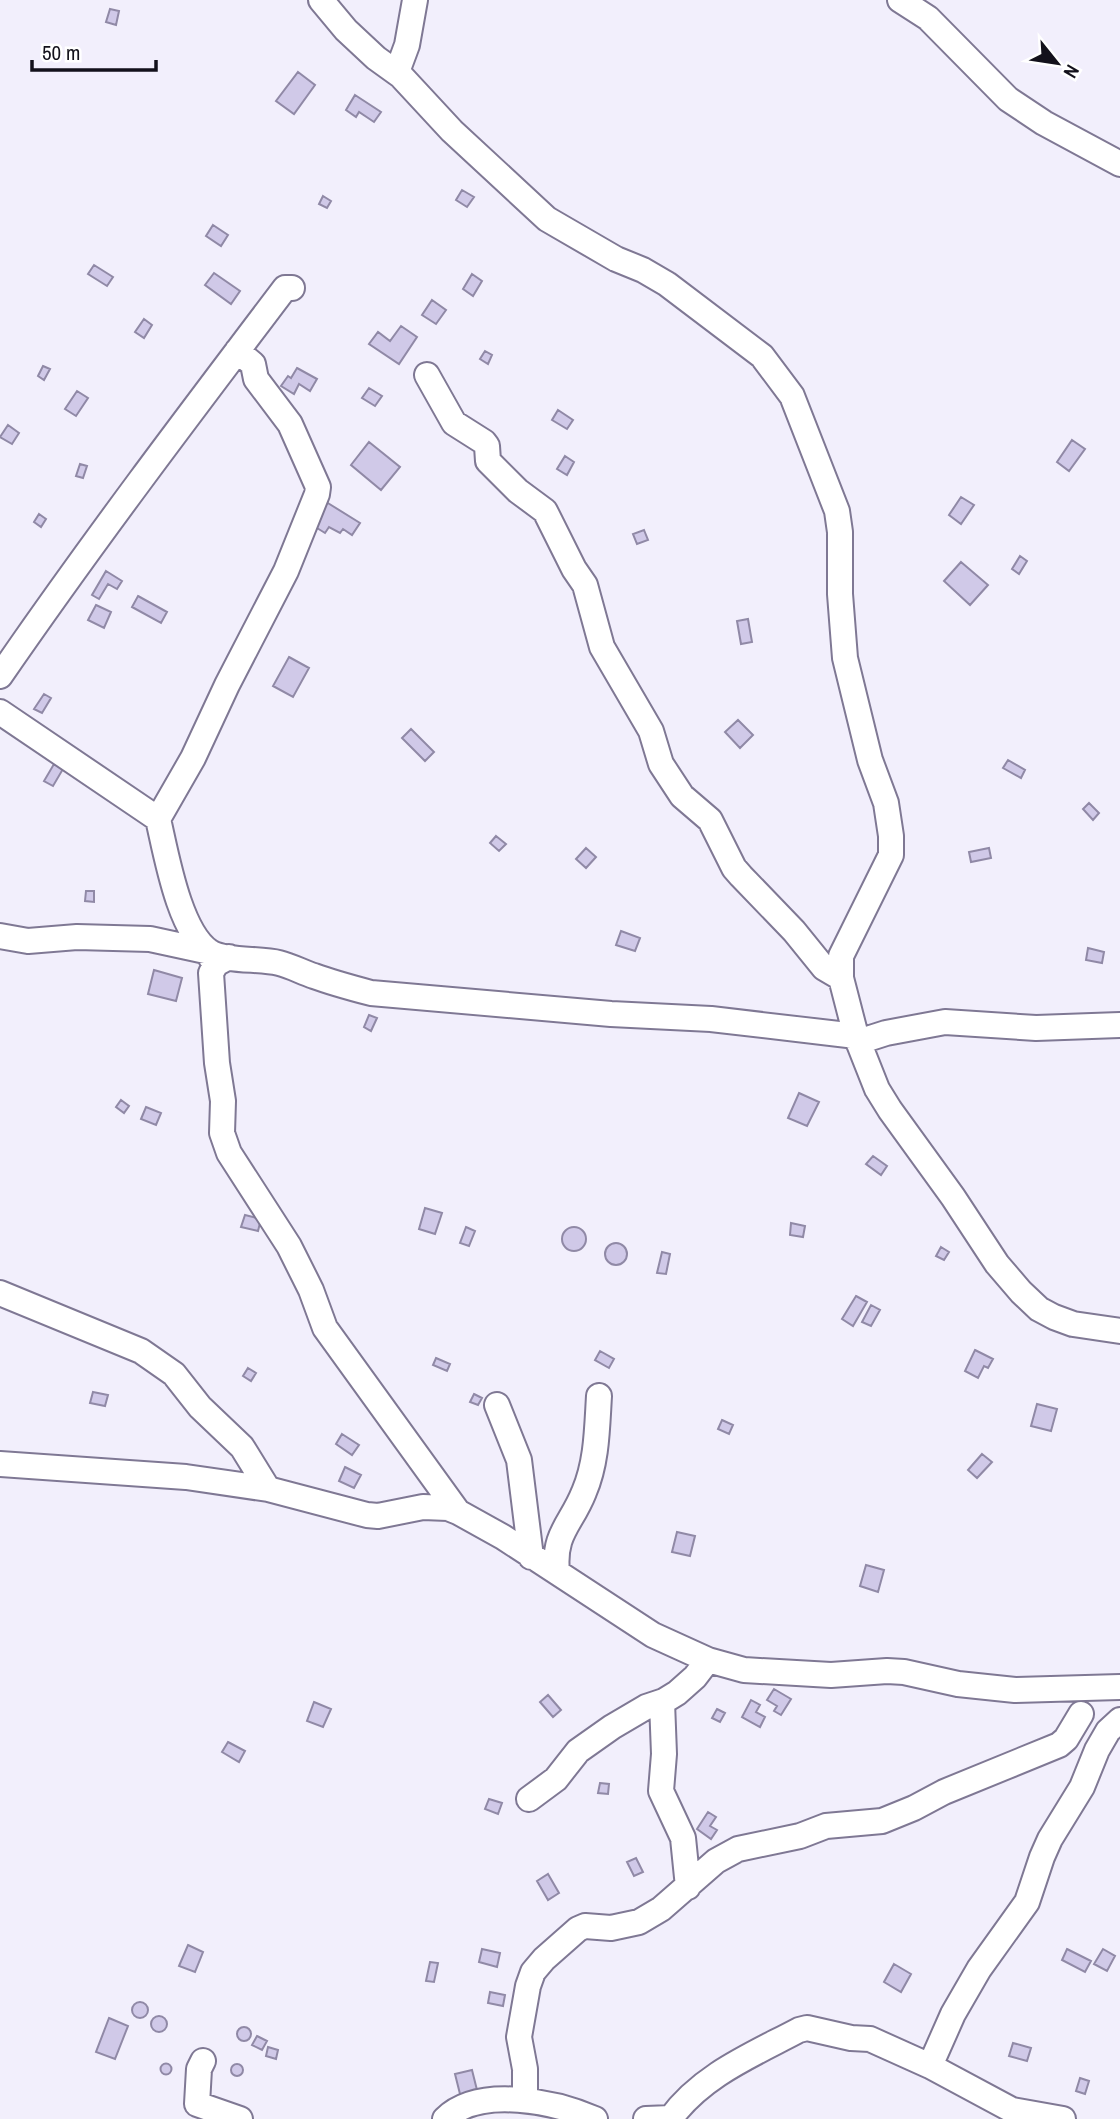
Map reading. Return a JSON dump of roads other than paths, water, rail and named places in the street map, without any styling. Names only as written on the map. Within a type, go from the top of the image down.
[{"type":"street","points":[[321,0],[346,30],[376,58],[397,72],[452,131],[547,219],[616,260],[643,270],[667,284],[762,356],[792,397],[837,511],[845,659],[863,737],[886,803],[891,836],[891,856],[871,899],[843,948],[841,978],[857,1039],[877,1089],[890,1110],[953,1196],[998,1264],[1021,1292],[1054,1317],[1073,1324],[1120,1331]]},
{"type":"street","points":[[397,72],[407,45],[415,0]]},
{"type":"street","points":[[900,0],[928,18],[1008,99],[1044,123],[1120,164]]},
{"type":"street","points":[[0,677],[87,552],[237,351],[285,288],[292,288]]},
{"type":"street","points":[[158,819],[193,758],[227,685],[271,602],[317,494],[315,479],[290,425],[256,379],[251,361],[237,351]]},
{"type":"street","points":[[427,375],[454,423],[484,442],[487,446],[488,461],[518,491],[545,511],[585,585],[602,647],[651,731],[661,764],[682,796],[710,820],[734,868],[786,921],[824,968],[841,978]]},
{"type":"street","points":[[0,712],[158,819],[181,909],[199,941],[217,961],[217,1063],[223,1101],[222,1133],[229,1153],[289,1246],[311,1290],[325,1328],[458,1512]]},
{"type":"street","points":[[0,936],[28,941],[77,937],[150,939],[217,961],[278,962],[339,985],[401,997],[611,1014],[711,1018],[857,1039],[945,1021],[1036,1028],[1120,1025]]},
{"type":"street","points":[[0,1293],[142,1351],[160,1362],[174,1374],[216,1424],[242,1447],[268,1489]]},
{"type":"street","points":[[557,1573],[555,1550],[590,1476],[599,1396]]},
{"type":"street","points":[[498,1405],[519,1460],[531,1557]]},
{"type":"street","points":[[0,1464],[186,1477],[268,1489],[367,1515],[378,1516],[422,1507],[448,1508],[557,1573],[653,1635],[708,1660],[744,1670],[846,1675],[904,1672],[958,1684],[1034,1690],[1120,1687]]},
{"type":"street","points":[[529,1799],[556,1779],[578,1752],[612,1727],[646,1707],[662,1702],[686,1685],[708,1660]]},
{"type":"street","points":[[1034,1690],[1081,1714],[1088,1722],[1097,1750]]},
{"type":"street","points":[[662,1702],[664,1730],[661,1791],[683,1838],[688,1887]]},
{"type":"street","points":[[522,2100],[526,2069],[521,2051],[520,2024],[528,1986],[533,1972],[578,1929],[585,1926],[626,1926],[652,1915],[716,1861],[738,1849],[800,1836],[826,1826],[882,1821],[914,1808],[954,1787],[1059,1745],[1066,1739],[1081,1714]]},
{"type":"street","points":[[930,2066],[953,2014],[979,1969],[1027,1902],[1042,1857],[1082,1787],[1097,1750],[1108,1731],[1120,1720]]},
{"type":"street","points":[[646,2119],[677,2115],[724,2070],[807,2028],[851,2038],[870,2039],[930,2066],[1012,2110],[1063,2119]]},
{"type":"street","points":[[203,2061],[199,2069],[197,2104],[240,2119]]},
{"type":"street","points":[[445,2119],[457,2110],[486,2102],[522,2100],[571,2109],[595,2119]]}]
